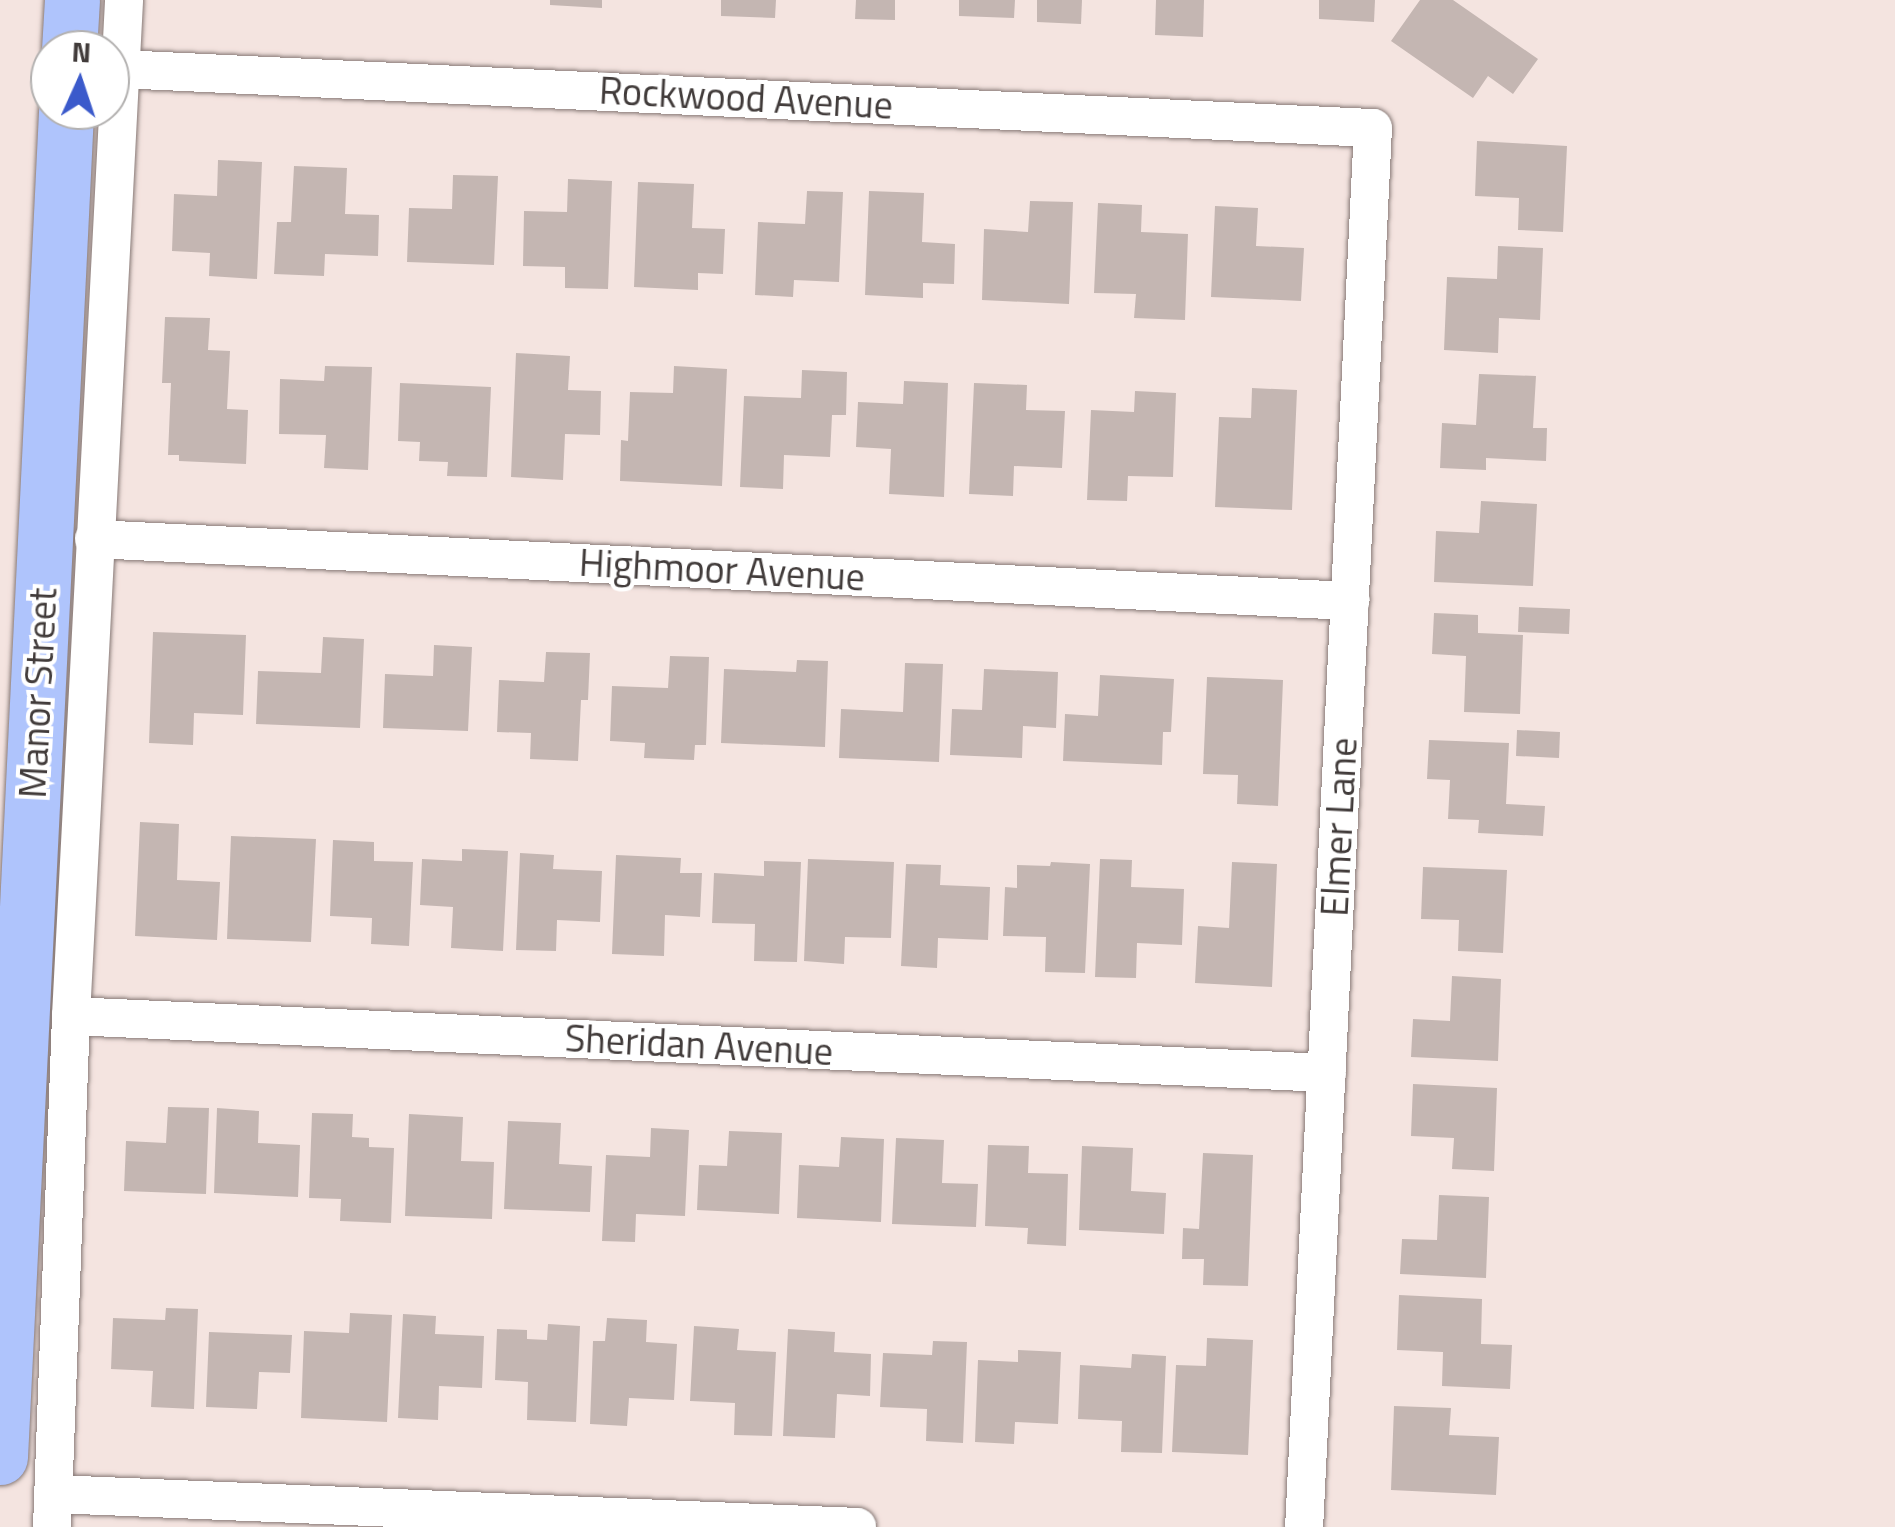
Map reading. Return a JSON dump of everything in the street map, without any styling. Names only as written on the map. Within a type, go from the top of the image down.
[{"type":"main road","points":[[70,30],[72,0]]},
{"type":"main road","name":"Manor Street","points":[[0,1456],[65,130]]},
{"type":"street","points":[[122,30],[124,0]]},
{"type":"street","name":"Rockwood Avenue","points":[[130,68],[1373,128]]},
{"type":"street","name":"Elmer Lane","points":[[1304,1527],[1373,128]]},
{"type":"street","points":[[117,130],[71,1016],[53,1510],[857,1527]]},
{"type":"street","name":"Highmoor Avenue","points":[[94,540],[1350,600]]},
{"type":"street","name":"Sheridan Avenue","points":[[71,1016],[1327,1073]]},
{"type":"building","points":[[550,0],[602,0],[602,8],[550,5]]},
{"type":"building","points":[[721,0],[776,0],[775,18],[721,16]]},
{"type":"building","points":[[856,0],[895,0],[895,20],[855,19]]},
{"type":"building","points":[[959,0],[1015,0],[1014,18],[959,16]]},
{"type":"building","points":[[1037,0],[1082,0],[1081,24],[1037,22]]},
{"type":"building","points":[[1156,0],[1204,0],[1203,37],[1155,35]]},
{"type":"building","points":[[1319,0],[1375,0],[1374,22],[1319,19]]},
{"type":"building","points":[[1420,0],[1453,0],[1538,59],[1513,94],[1488,76],[1473,98],[1391,41]]},
{"type":"building","points":[[1477,141],[1567,146],[1563,232],[1518,230],[1519,198],[1475,196]]},
{"type":"building","points":[[218,160],[262,162],[257,279],[209,276],[210,253],[172,251],[174,194],[217,196]]},
{"type":"building","points":[[294,166],[347,168],[345,214],[379,215],[378,256],[325,254],[324,276],[274,274],[277,222],[291,222]]},
{"type":"building","points":[[453,175],[498,176],[494,265],[407,262],[409,208],[452,209]]},
{"type":"building","points":[[568,179],[612,181],[608,289],[565,288],[565,267],[523,266],[524,211],[567,212]]},
{"type":"building","points":[[638,182],[694,184],[692,228],[725,229],[723,274],[698,273],[698,290],[634,287]]},
{"type":"building","points":[[807,191],[843,192],[839,282],[794,280],[793,297],[755,295],[758,222],[805,224]]},
{"type":"building","points":[[869,191],[924,193],[922,242],[955,244],[954,284],[923,283],[923,298],[865,295]]},
{"type":"building","points":[[1030,201],[1073,202],[1069,304],[982,300],[984,229],[1028,232]]},
{"type":"building","points":[[1098,203],[1142,205],[1141,232],[1188,234],[1185,320],[1134,318],[1136,294],[1094,293]]},
{"type":"building","points":[[1215,206],[1258,208],[1256,246],[1304,248],[1301,301],[1211,297]]},
{"type":"building","points":[[1498,246],[1543,248],[1540,320],[1499,318],[1498,353],[1444,350],[1447,277],[1497,279]]},
{"type":"building","points":[[165,317],[210,318],[208,350],[230,351],[227,409],[248,410],[246,464],[179,461],[179,455],[168,455],[171,383],[162,383]]},
{"type":"building","points":[[516,353],[570,356],[568,390],[601,391],[600,435],[565,434],[563,480],[511,477]]},
{"type":"building","points":[[325,366],[372,367],[368,470],[324,468],[326,435],[279,434],[280,379],[324,381]]},
{"type":"building","points":[[674,366],[727,369],[722,486],[620,481],[621,440],[628,441],[630,392],[673,393]]},
{"type":"building","points":[[802,370],[847,372],[846,415],[832,415],[830,457],[784,455],[783,489],[740,487],[744,396],[801,398]]},
{"type":"building","points":[[1479,374],[1536,376],[1533,428],[1547,428],[1546,461],[1486,458],[1486,470],[1440,468],[1442,423],[1476,425]]},
{"type":"building","points":[[904,381],[948,383],[944,497],[889,494],[891,449],[856,447],[858,402],[903,404]]},
{"type":"building","points":[[400,383],[491,387],[487,477],[447,476],[448,462],[419,461],[420,442],[398,441]]},
{"type":"building","points":[[974,383],[1027,385],[1026,410],[1065,411],[1062,468],[1014,466],[1013,496],[969,494]]},
{"type":"building","points":[[1252,388],[1297,390],[1292,510],[1215,507],[1219,417],[1251,418]]},
{"type":"building","points":[[1135,391],[1176,393],[1173,477],[1128,476],[1127,501],[1087,500],[1091,410],[1134,412]]},
{"type":"building","points":[[1481,501],[1537,504],[1533,586],[1434,582],[1436,531],[1479,533]]},
{"type":"building","points":[[1519,607],[1570,609],[1569,634],[1518,632]]},
{"type":"building","points":[[1434,613],[1478,615],[1478,633],[1523,635],[1520,714],[1464,712],[1466,656],[1432,654]]},
{"type":"building","points":[[153,632],[246,635],[243,715],[194,713],[193,745],[149,743]]},
{"type":"building","points":[[323,637],[364,639],[360,728],[256,724],[258,671],[321,673]]},
{"type":"building","points":[[434,645],[472,647],[468,731],[383,728],[385,674],[433,676]]},
{"type":"building","points":[[546,652],[590,653],[588,700],[581,700],[578,761],[530,759],[531,733],[497,732],[499,680],[544,682]]},
{"type":"building","points":[[670,656],[709,657],[706,745],[695,745],[694,760],[644,758],[645,743],[610,741],[612,686],[668,688]]},
{"type":"building","points":[[797,660],[828,661],[825,747],[721,743],[724,669],[796,672]]},
{"type":"building","points":[[905,663],[943,664],[939,762],[839,758],[841,709],[903,712]]},
{"type":"building","points":[[984,669],[1058,672],[1056,728],[1023,726],[1022,758],[950,755],[952,709],[982,710]]},
{"type":"building","points":[[1100,675],[1174,679],[1171,732],[1163,732],[1162,765],[1063,761],[1065,714],[1098,716]]},
{"type":"building","points":[[1207,677],[1283,680],[1278,806],[1237,804],[1238,775],[1203,774]]},
{"type":"building","points":[[1517,730],[1560,732],[1559,758],[1516,756]]},
{"type":"building","points":[[1429,740],[1509,743],[1506,804],[1545,806],[1543,836],[1478,833],[1479,820],[1448,819],[1450,780],[1427,779]]},
{"type":"building","points":[[140,822],[179,824],[177,880],[220,882],[217,940],[135,936]]},
{"type":"building","points":[[231,836],[316,839],[311,942],[227,939]]},
{"type":"building","points":[[333,840],[374,842],[374,861],[413,862],[409,946],[371,944],[372,918],[330,916]]},
{"type":"building","points":[[462,849],[508,851],[503,951],[451,948],[453,907],[420,905],[422,859],[462,861]]},
{"type":"building","points":[[520,853],[554,855],[553,869],[602,871],[600,922],[557,920],[556,951],[516,950]]},
{"type":"building","points":[[616,855],[681,858],[680,873],[702,873],[700,917],[665,915],[664,956],[612,954]]},
{"type":"building","points":[[808,859],[894,862],[891,938],[845,937],[844,964],[804,961]]},
{"type":"building","points":[[1100,859],[1132,860],[1131,887],[1184,889],[1182,945],[1137,943],[1136,978],[1095,977]]},
{"type":"building","points":[[764,861],[801,862],[797,962],[754,961],[755,924],[712,923],[714,873],[764,876]]},
{"type":"building","points":[[1051,862],[1090,864],[1085,973],[1045,972],[1046,937],[1003,936],[1005,887],[1017,888],[1017,865],[1050,866]]},
{"type":"building","points":[[1232,862],[1277,864],[1272,987],[1195,983],[1198,926],[1229,928]]},
{"type":"building","points":[[906,864],[941,865],[940,885],[990,887],[988,940],[938,938],[937,968],[901,966]]},
{"type":"building","points":[[1423,867],[1507,870],[1503,953],[1458,951],[1459,920],[1421,919]]},
{"type":"building","points":[[1452,976],[1501,979],[1498,1061],[1411,1057],[1413,1019],[1450,1021]]},
{"type":"building","points":[[1413,1084],[1497,1088],[1494,1171],[1452,1169],[1454,1138],[1411,1136]]},
{"type":"building","points":[[168,1107],[209,1108],[206,1194],[124,1191],[126,1141],[166,1143]]},
{"type":"building","points":[[217,1108],[259,1111],[258,1143],[300,1145],[298,1197],[214,1193]]},
{"type":"building","points":[[312,1113],[353,1114],[352,1137],[369,1138],[369,1147],[394,1148],[391,1223],[340,1221],[341,1199],[309,1198]]},
{"type":"building","points":[[409,1114],[463,1117],[461,1161],[494,1162],[492,1219],[405,1216]]},
{"type":"building","points":[[508,1121],[561,1123],[559,1164],[592,1166],[590,1212],[504,1209]]},
{"type":"building","points":[[651,1128],[689,1130],[685,1216],[636,1214],[635,1242],[602,1241],[606,1155],[650,1157]]},
{"type":"building","points":[[729,1131],[782,1133],[779,1214],[697,1210],[699,1165],[727,1166]]},
{"type":"building","points":[[841,1137],[884,1139],[881,1222],[797,1218],[799,1165],[839,1167]]},
{"type":"building","points":[[896,1138],[944,1140],[942,1183],[978,1184],[976,1227],[892,1224]]},
{"type":"building","points":[[988,1145],[1029,1146],[1028,1173],[1068,1174],[1066,1246],[1027,1244],[1028,1228],[985,1226]]},
{"type":"building","points":[[1082,1146],[1133,1148],[1131,1191],[1166,1193],[1164,1234],[1079,1230]]},
{"type":"building","points":[[1203,1153],[1253,1155],[1248,1286],[1203,1285],[1204,1259],[1182,1259],[1183,1228],[1199,1229]]},
{"type":"building","points":[[1439,1195],[1489,1197],[1486,1278],[1400,1274],[1402,1239],[1437,1240]]},
{"type":"building","points":[[1399,1295],[1482,1299],[1481,1344],[1512,1345],[1510,1389],[1442,1386],[1443,1352],[1397,1350]]},
{"type":"building","points":[[166,1308],[198,1309],[194,1409],[151,1407],[153,1371],[111,1369],[113,1318],[165,1320]]},
{"type":"building","points":[[350,1313],[392,1315],[387,1422],[301,1418],[304,1331],[349,1333]]},
{"type":"building","points":[[403,1314],[436,1316],[435,1334],[484,1336],[482,1388],[439,1386],[438,1420],[398,1418]]},
{"type":"building","points":[[607,1318],[647,1320],[646,1342],[677,1344],[674,1400],[629,1398],[627,1426],[590,1424],[593,1341],[605,1341]]},
{"type":"building","points":[[548,1324],[580,1326],[576,1422],[527,1420],[528,1382],[495,1380],[497,1329],[527,1330],[527,1339],[547,1340]]},
{"type":"building","points":[[694,1326],[739,1329],[737,1350],[776,1352],[772,1436],[734,1435],[735,1403],[690,1401]]},
{"type":"building","points":[[788,1329],[835,1332],[834,1352],[871,1354],[870,1396],[837,1394],[835,1438],[783,1436]]},
{"type":"building","points":[[209,1332],[292,1335],[290,1373],[259,1372],[257,1409],[206,1407]]},
{"type":"building","points":[[1207,1338],[1253,1340],[1248,1455],[1172,1452],[1176,1365],[1206,1366]]},
{"type":"building","points":[[933,1341],[967,1342],[963,1443],[926,1441],[927,1409],[880,1407],[883,1353],[932,1355]]},
{"type":"building","points":[[1018,1350],[1061,1352],[1058,1424],[1015,1422],[1014,1444],[975,1442],[978,1360],[1018,1362]]},
{"type":"building","points":[[1132,1354],[1166,1356],[1162,1453],[1121,1452],[1122,1421],[1078,1419],[1080,1365],[1131,1368]]},
{"type":"building","points":[[1394,1406],[1451,1408],[1449,1435],[1499,1437],[1496,1495],[1391,1490]]}]
